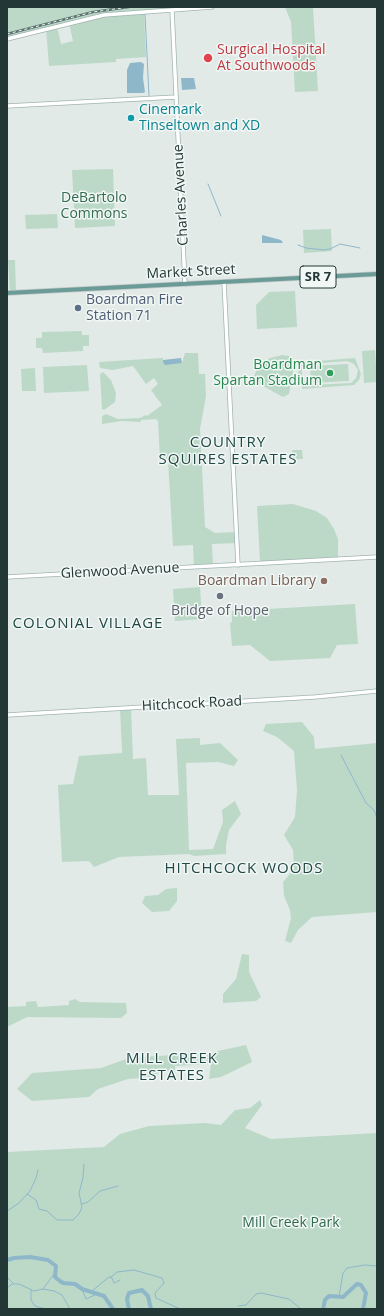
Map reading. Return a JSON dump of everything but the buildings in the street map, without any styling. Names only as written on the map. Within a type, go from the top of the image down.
[{"type":"main road","name":"Market Street","points":[[7,293],[377,274]]},
{"type":"street","points":[[7,39],[104,15],[212,7]]},
{"type":"street","name":"Charles Avenue","points":[[172,10],[185,284]]},
{"type":"street","points":[[7,106],[176,97]]},
{"type":"street","points":[[224,282],[238,564]]},
{"type":"street","name":"Glenwood Avenue","points":[[7,577],[377,557]]},
{"type":"street","name":"Hitchcock Road","points":[[7,715],[315,697],[377,691]]},
{"type":"green space","points":[[7,7],[212,7],[144,11],[146,57],[116,59],[116,62],[49,66],[46,29],[7,39]],"holes":[[[69,23],[73,41],[61,44],[57,26]]]},
{"type":"green space","points":[[285,7],[313,7],[318,91],[295,92],[291,22]]},
{"type":"green space","name":"DeBartolo Commons","points":[[113,169],[115,226],[75,228],[72,170]]},
{"type":"green space","points":[[57,214],[58,228],[26,229],[25,215]]},
{"type":"green space","points":[[331,229],[332,251],[304,253],[303,230]]},
{"type":"green space","points":[[8,260],[15,260],[16,293],[10,293]]},
{"type":"green space","points":[[295,291],[297,327],[257,329],[256,305],[269,292]]},
{"type":"green space","points":[[82,331],[82,335],[89,335],[89,346],[83,346],[83,351],[43,353],[42,348],[36,348],[36,338],[42,338],[42,332]]},
{"type":"green space","points":[[375,350],[377,382],[364,383],[362,351]]},
{"type":"green space","points":[[185,353],[198,353],[199,374],[205,374],[206,396],[200,429],[205,527],[215,533],[236,532],[237,543],[212,544],[213,566],[194,567],[193,545],[173,546],[168,460],[160,460],[158,421],[156,419],[141,420],[141,422],[122,421],[102,424],[102,416],[106,414],[118,419],[140,418],[146,415],[147,416],[162,405],[151,390],[158,384],[154,378],[146,384],[133,366],[113,370],[100,368],[99,362],[163,358],[163,362],[182,363]]},
{"type":"green space","points":[[282,355],[289,356],[295,362],[289,394],[283,397],[254,381],[254,376],[258,367],[270,358]]},
{"type":"green space","points":[[355,358],[361,374],[359,380],[354,385],[302,389],[303,385],[299,379],[298,373],[300,366],[305,362]],"holes":[[[347,361],[354,364],[358,370],[356,378],[351,383],[311,385],[306,383],[302,378],[302,370],[308,364]]]},
{"type":"green space","points":[[348,364],[349,381],[311,383],[310,366]]},
{"type":"green space","points":[[87,365],[89,391],[44,393],[43,367]]},
{"type":"green space","points":[[35,368],[36,391],[22,391],[21,369]]},
{"type":"green space","points":[[103,372],[111,380],[116,393],[115,402],[104,410],[102,409],[100,374]]},
{"type":"green space","points":[[292,450],[302,450],[303,459],[293,459]]},
{"type":"green space","points":[[293,504],[316,511],[327,518],[338,539],[338,559],[260,563],[257,506]]},
{"type":"green space","points":[[200,587],[202,619],[175,621],[173,589]]},
{"type":"green space","points":[[355,604],[358,644],[337,645],[330,658],[270,661],[250,645],[232,646],[230,623],[232,622],[232,611]]},
{"type":"green space","points":[[120,708],[131,708],[133,759],[146,758],[148,795],[179,795],[176,739],[200,738],[200,745],[220,743],[238,760],[234,766],[218,762],[186,763],[189,850],[213,849],[223,822],[222,810],[235,801],[241,814],[229,830],[226,854],[119,857],[94,867],[89,861],[62,862],[58,785],[73,784],[79,756],[122,753]]},
{"type":"green space","points":[[302,722],[314,737],[315,749],[377,743],[377,912],[312,917],[298,930],[291,943],[285,941],[291,918],[290,910],[284,896],[283,882],[294,869],[293,850],[284,835],[295,817],[297,790],[294,751],[277,737],[263,731],[266,724]]},
{"type":"green space","points":[[177,888],[177,901],[169,911],[152,912],[142,903],[145,896],[158,895],[166,889]]},
{"type":"green space","points":[[242,954],[249,955],[249,972],[261,997],[256,1001],[223,1003],[223,994],[236,979]]},
{"type":"green space","points":[[75,999],[80,1002],[126,1003],[127,1013],[121,1018],[27,1017],[7,1027],[7,1007],[26,1006],[26,1002],[36,1001],[38,1007],[69,1005],[69,1001]]},
{"type":"green space","points":[[246,1045],[252,1062],[221,1077],[209,1079],[211,1064],[175,1066],[175,1070],[163,1071],[151,1077],[128,1079],[98,1089],[89,1097],[32,1101],[17,1089],[32,1073],[101,1068],[129,1058],[202,1053],[213,1055],[213,1052]]},
{"type":"green space","name":"Mill Creek Park","points":[[260,1100],[262,1105],[245,1128],[271,1139],[377,1133],[377,1309],[7,1309],[7,1152],[104,1147],[120,1134],[149,1126],[205,1123],[221,1125],[235,1110],[250,1108]]},
{"type":"water","points":[[141,62],[144,64],[143,78],[145,92],[143,93],[127,93],[127,70],[130,63]]},
{"type":"water","points":[[181,78],[194,78],[196,89],[182,90]]},
{"type":"water","points":[[262,235],[281,240],[283,243],[262,243]]},
{"type":"water","points":[[181,358],[182,363],[165,365],[163,362],[163,360]]},
{"type":"waterway","points":[[145,14],[149,96]]},
{"type":"waterway","points":[[208,184],[221,216]]},
{"type":"waterway","points":[[298,245],[306,248],[324,250],[340,244],[360,248]]},
{"type":"waterway","points":[[341,755],[366,803],[374,810],[377,818]]},
{"type":"waterway","points":[[27,1194],[36,1200],[39,1209],[47,1211],[57,1220],[73,1220],[79,1214],[82,1207],[79,1193],[83,1178],[84,1164]]},
{"type":"waterway","points":[[7,1211],[19,1203],[30,1191],[38,1170]]},
{"type":"waterway","points":[[82,1204],[88,1202],[100,1191],[118,1186]]},
{"type":"waterway","points":[[7,1260],[30,1257],[48,1260],[56,1266],[55,1277],[60,1281],[63,1283],[75,1284],[82,1289],[104,1296],[113,1309]]},
{"type":"waterway","points":[[339,1297],[343,1273],[347,1268],[365,1265],[377,1266]]},
{"type":"waterway","points":[[111,1277],[117,1272],[134,1270],[162,1278],[164,1283],[155,1293],[156,1298],[180,1309]]},
{"type":"waterway","points":[[43,1289],[54,1274]]},
{"type":"waterway","points":[[7,1277],[13,1283]]},
{"type":"waterway","points":[[92,1291],[109,1277],[112,1278],[114,1283],[120,1280]]},
{"type":"waterway","points":[[7,1288],[12,1284],[19,1284],[34,1291],[43,1289],[54,1291],[62,1295],[70,1309]]},
{"type":"waterway","points":[[323,1309],[325,1300],[329,1296],[343,1297],[357,1284],[361,1285],[366,1293],[363,1309]]},
{"type":"waterway","points":[[82,1289],[86,1299],[97,1294]]},
{"type":"waterway","points":[[31,1290],[31,1300],[35,1306],[45,1309]]},
{"type":"waterway","points":[[129,1309],[127,1299],[129,1293],[142,1290],[148,1296],[151,1309]]},
{"type":"waterway","points":[[238,1306],[246,1305],[256,1294],[261,1293],[289,1299],[301,1309]]},
{"type":"railway","points":[[7,34],[93,12],[129,7]]},
{"type":"place","name":"Surgical Hospital At Southwoods","points":[[208,58]]},
{"type":"place","name":"Cinemark Tinseltown and XD","points":[[131,118]]},
{"type":"place","name":"Boardman Fire Station 71","points":[[78,308]]},
{"type":"place","name":"Boardman Spartan Stadium","points":[[330,373]]},
{"type":"place","name":"Boardman Library","points":[[324,581]]},
{"type":"place","name":"Bridge of Hope","points":[[220,596]]},
{"type":"district","name":"COUNTRY SQUIRES ESTATES","points":[[228,452]]},
{"type":"district","name":"COLONIAL VILLAGE","points":[[88,624]]},
{"type":"district","name":"HITCHCOCK WOODS","points":[[244,869]]},
{"type":"district","name":"MILL CREEK ESTATES","points":[[172,1068]]}]
